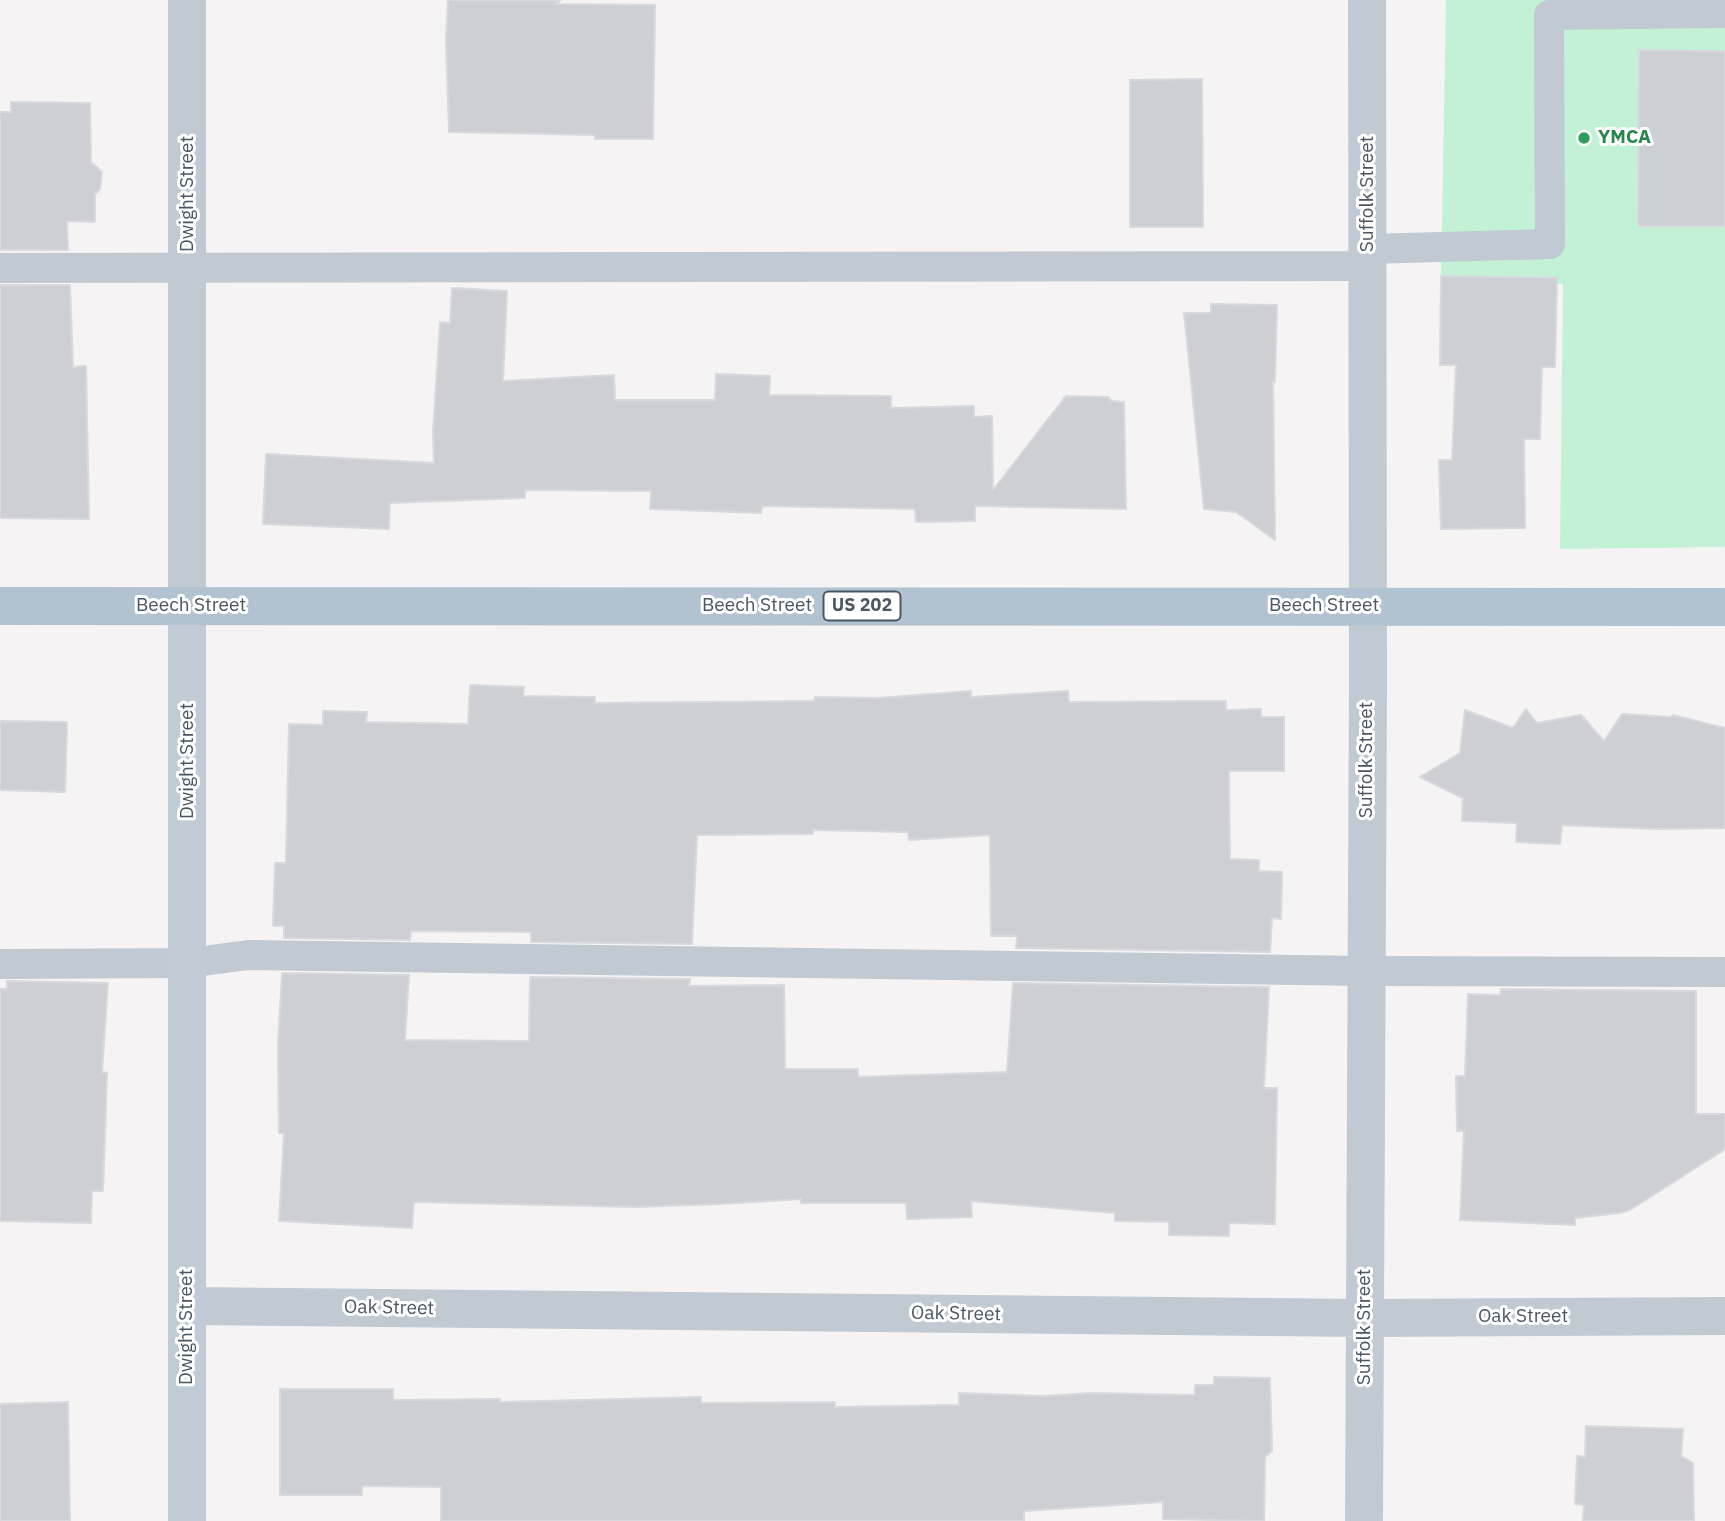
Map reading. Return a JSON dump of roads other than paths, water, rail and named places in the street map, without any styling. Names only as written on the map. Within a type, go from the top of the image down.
[{"type":"main road","name":"Beech Street","points":[[0,606],[1725,607]]},
{"type":"main road","name":"Dwight Street","points":[[187,606],[187,1521]]},
{"type":"street","name":"Dwight Street","points":[[187,0],[187,606]]},
{"type":"street","name":"Suffolk Street","points":[[1364,1521],[1368,606],[1367,0]]},
{"type":"street","name":"Oak Street","points":[[187,1306],[1365,1318],[1725,1316]]},
{"type":"lane","points":[[0,268],[1368,258],[1549,244],[1549,15],[1725,13]]},
{"type":"lane","points":[[0,964],[188,963],[248,955],[1366,971],[1725,972]]},
{"type":"place","name":"YMCA","points":[[1584,138]]}]
